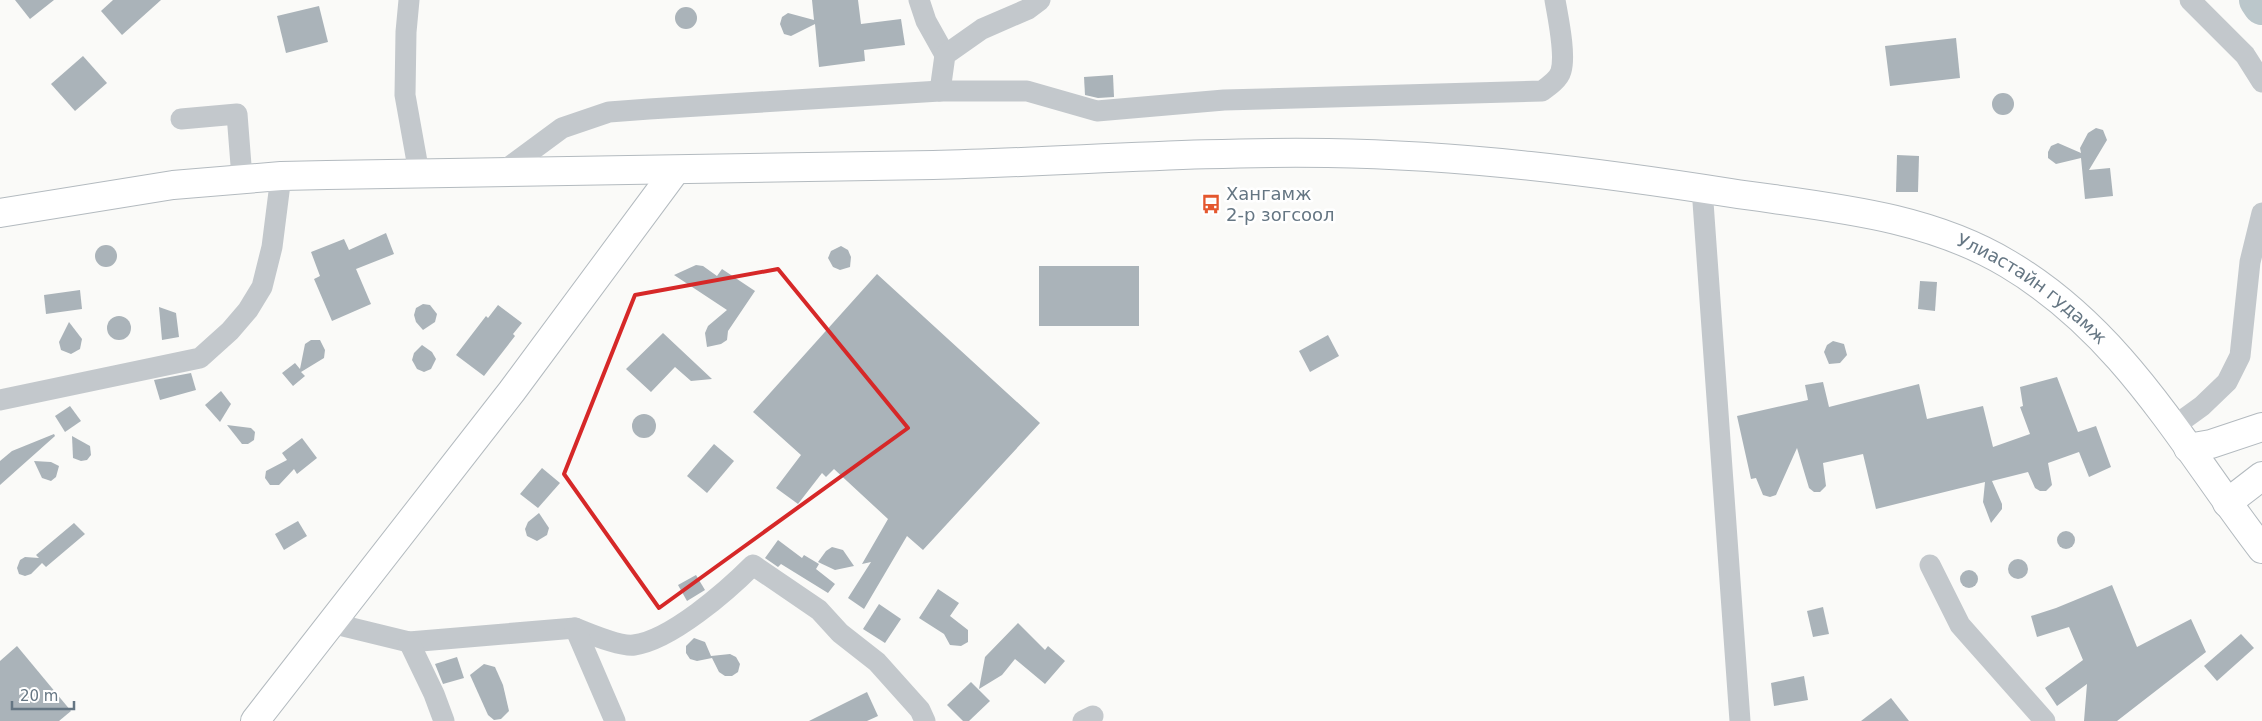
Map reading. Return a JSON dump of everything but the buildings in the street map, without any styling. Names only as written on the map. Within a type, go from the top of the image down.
[{"type":"main road","name":"Улиастайн гудамж","points":[[0,213],[173,185],[281,176],[675,171],[983,164],[1323,153],[1438,157],[1577,171],[1702,188],[1857,212],[1917,224],[1980,249],[2040,284],[2072,309],[2104,339],[2132,371],[2227,503],[2262,548]]},
{"type":"main road","points":[[260,718],[331,623],[512,391],[675,171]]},
{"type":"main road","points":[[2181,438],[2212,444],[2262,427]]},
{"type":"main road","points":[[2227,503],[2262,476]]},
{"type":"street","points":[[410,0],[406,32],[405,95],[419,173]]},
{"type":"street","points":[[919,0],[926,21],[945,54],[940,91]]},
{"type":"street","points":[[945,54],[982,28],[1028,8],[1040,0]]},
{"type":"street","points":[[501,172],[562,128],[609,112],[940,91],[1027,91],[1097,111],[1224,100],[1542,90],[1554,82],[1561,72],[1562,47],[1555,0]]},
{"type":"street","points":[[2190,0],[2244,55],[2262,82]]},
{"type":"street","points":[[181,119],[237,114],[242,178]]},
{"type":"street","points":[[0,400],[200,358],[230,331],[248,310],[262,287],[272,247],[281,176]]},
{"type":"street","points":[[1702,188],[1740,721]]},
{"type":"street","points":[[2181,438],[2202,406],[2227,382],[2240,356],[2250,262],[2262,213]]},
{"type":"street","points":[[331,623],[408,642],[575,628],[597,637],[633,646],[668,632],[694,616],[740,578],[753,564],[819,610],[840,633],[877,662],[920,710],[925,721]]},
{"type":"street","points":[[1930,565],[1960,624],[2045,721]]},
{"type":"street","points":[[575,628],[615,721]]},
{"type":"street","points":[[408,642],[434,694],[444,721]]},
{"type":"highlighted area","points":[[778,269],[908,428],[659,608],[564,474],[635,295]]},
{"type":"waterway","points":[[2258,0],[2262,6]]},
{"type":"place","name":"Хангамж 2-р зогсоол","points":[[1211,204]]}]
